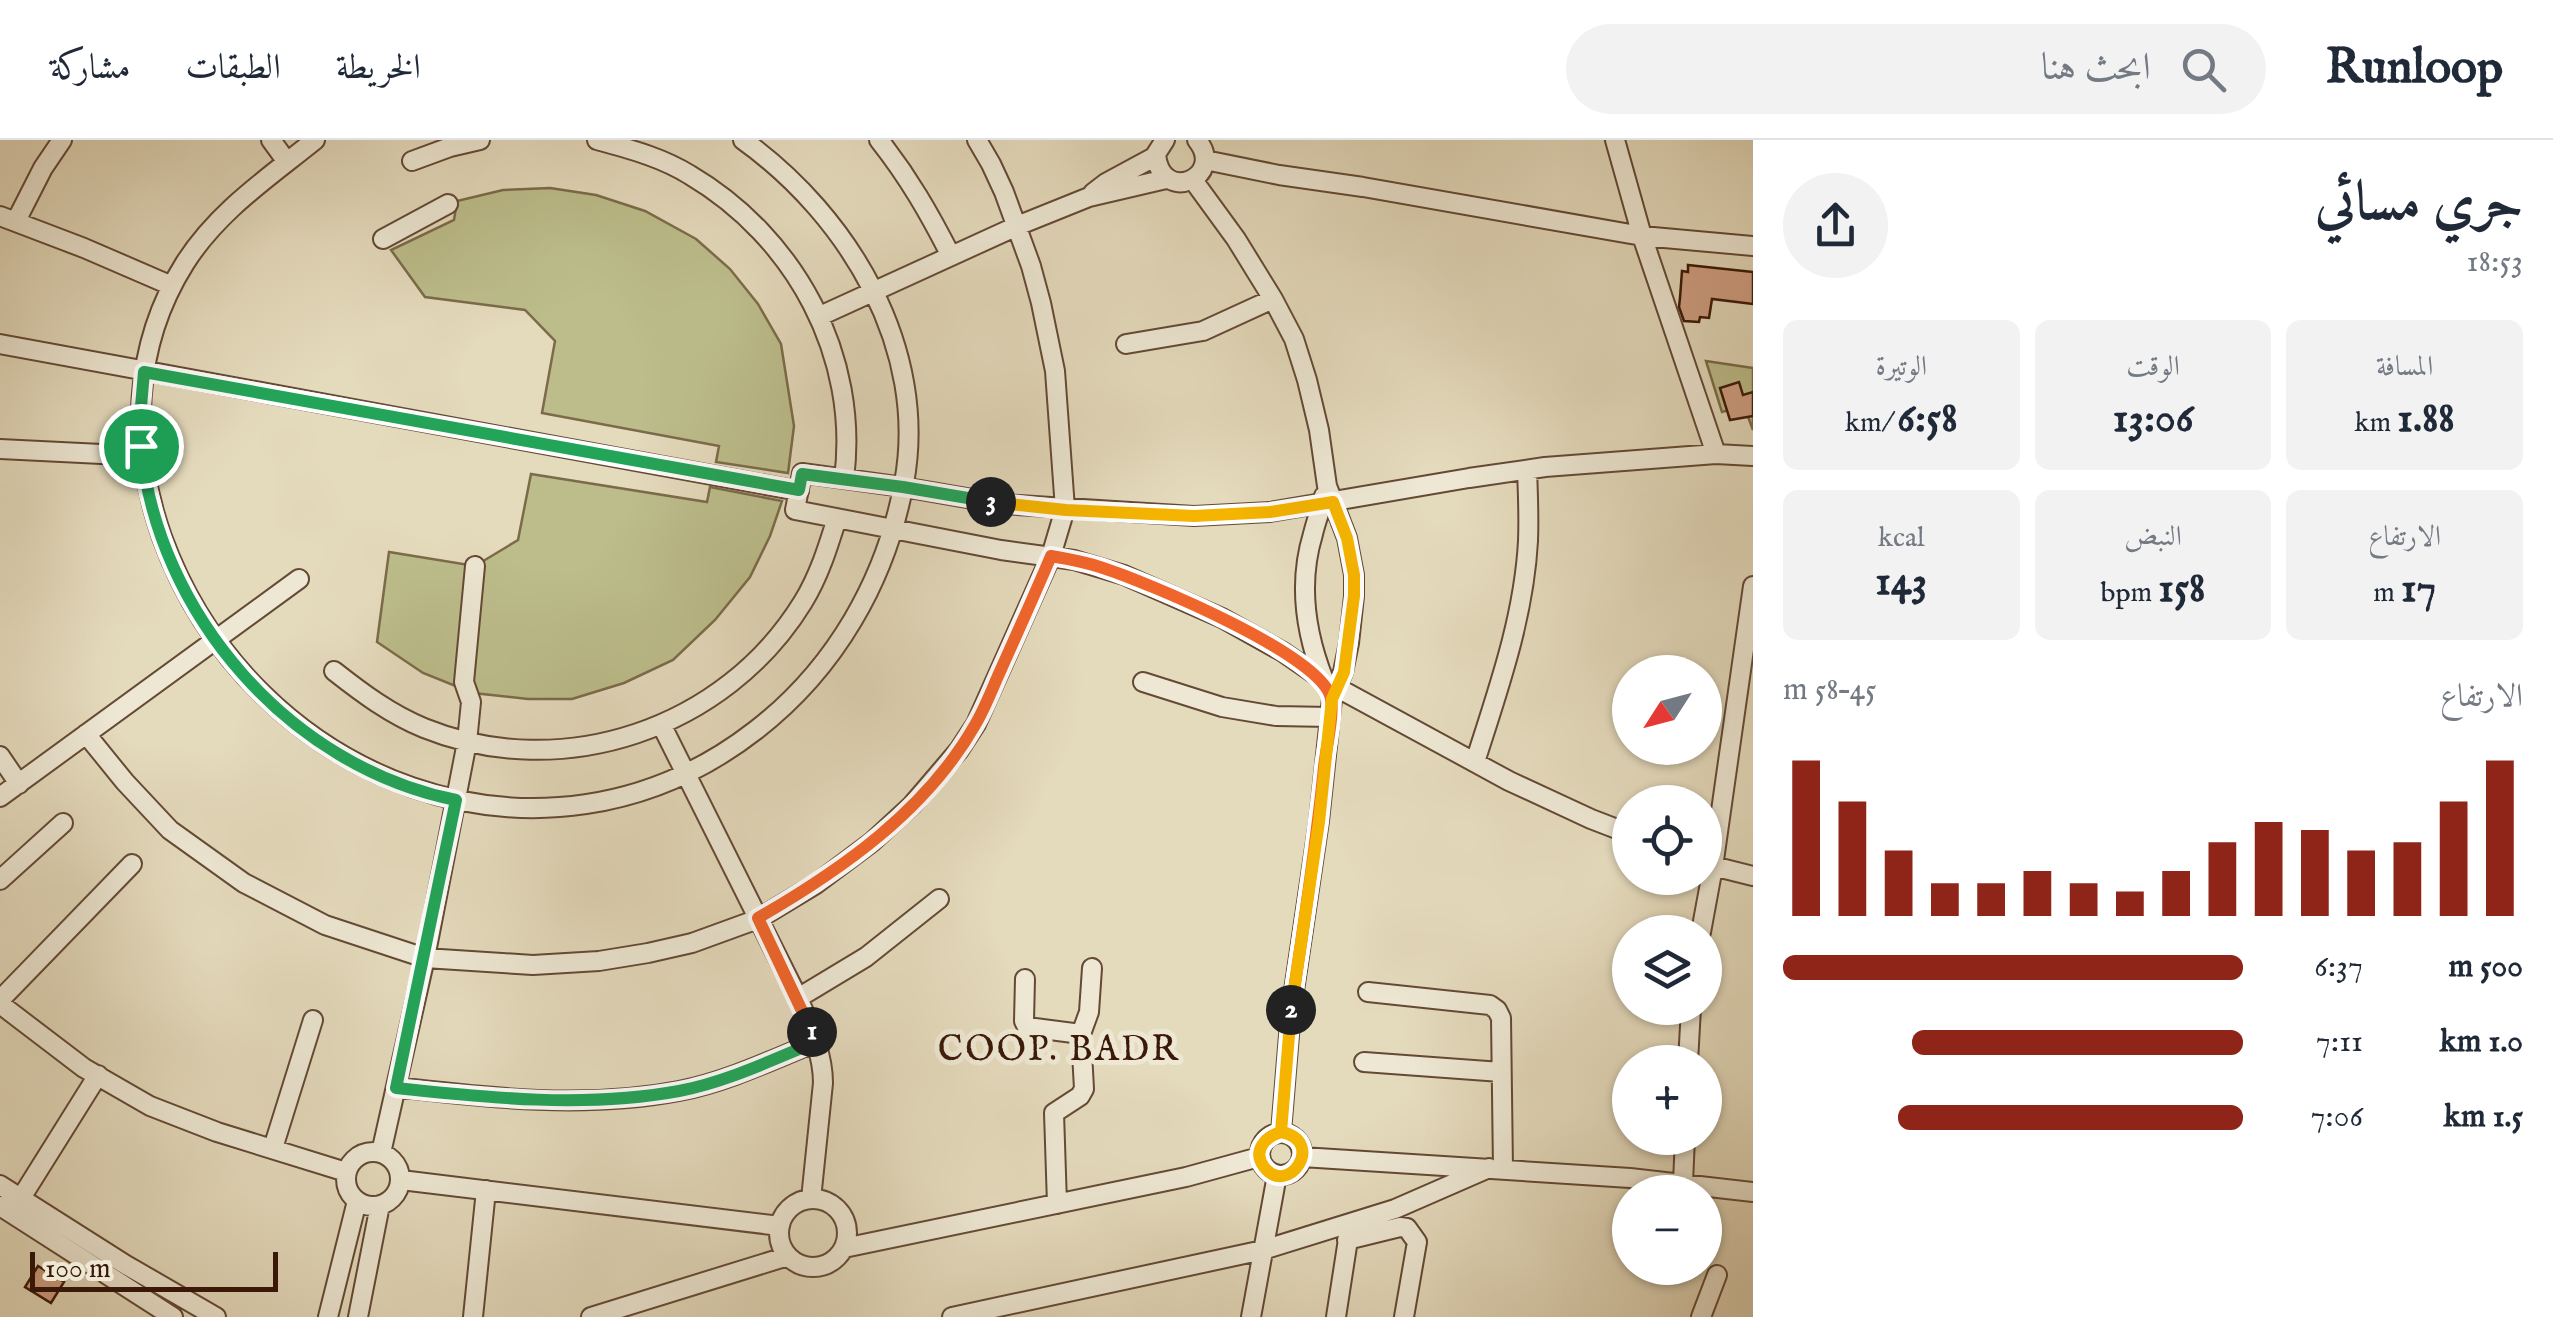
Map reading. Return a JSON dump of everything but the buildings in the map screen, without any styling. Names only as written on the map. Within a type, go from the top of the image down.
[{"type":"street","points":[[62,140],[8,218],[172,286]]},
{"type":"street","points":[[271,140],[287,162]]},
{"type":"street","points":[[315,140],[218,220],[172,286],[152,336],[144,372],[140,418],[150,500],[169,556],[197,613],[254,688],[277,710],[321,744],[395,782],[456,800],[512,808],[573,806],[625,796],[686,774],[723,754],[778,712],[834,650],[883,559],[903,487],[910,439],[903,381],[888,325],[849,248],[814,202],[743,140]]},
{"type":"street","points":[[412,160],[480,140]]},
{"type":"street","points":[[597,140],[642,152],[688,173],[729,201],[766,235],[796,274],[820,316],[837,365],[846,414],[844,479]]},
{"type":"street","points":[[879,140],[916,190],[951,256]]},
{"type":"street","points":[[86,734],[170,830],[244,883],[325,925],[424,958],[534,965],[599,961],[692,943],[758,918],[816,884],[872,842],[920,796],[959,750],[976,724],[1051,556],[1066,510],[1055,371],[1041,303],[1017,226],[992,164],[977,140]]},
{"type":"street","points":[[1089,197],[1155,147],[1157,165],[1166,178],[1175,182],[1193,180],[1200,175],[1205,160],[1196,140]]},
{"type":"street","points":[[1615,140],[1642,236],[1716,454]]},
{"type":"street","points":[[1205,160],[1642,236],[1753,246]]},
{"type":"street","points":[[820,316],[1089,197],[1166,178]]},
{"type":"street","points":[[1193,180],[1230,229],[1294,339],[1319,430],[1327,497],[1347,538],[1354,575],[1344,672],[1331,696],[1319,822],[1291,1011],[1281,1132]]},
{"type":"street","points":[[383,239],[448,204]]},
{"type":"street","points":[[1126,344],[1203,331],[1273,299]]},
{"type":"street","points":[[0,344],[799,490]]},
{"type":"street","points":[[0,449],[142,456]]},
{"type":"street","points":[[1612,826],[1331,696],[1256,636],[1188,602],[1100,567],[796,510],[802,474],[1002,504],[1194,516],[1270,512],[1327,497],[1528,470],[1716,454],[1753,456]]},
{"type":"street","points":[[1475,762],[1518,614],[1528,543],[1528,470]]},
{"type":"street","points":[[1327,497],[1312,534],[1304,594],[1313,647],[1331,696]]},
{"type":"street","points":[[334,671],[376,704],[423,728],[468,742],[522,750],[570,749],[616,741],[662,726],[704,703],[742,675],[776,641],[804,602],[825,559],[837,518]]},
{"type":"street","points":[[380,1152],[468,742],[470,702],[464,682],[475,566]]},
{"type":"street","points":[[0,797],[299,579]]},
{"type":"street","points":[[1722,785],[1753,586]]},
{"type":"street","points":[[1143,682],[1222,706],[1276,716],[1331,696]]},
{"type":"street","points":[[662,726],[798,998],[816,1042],[823,1084],[811,1199]]},
{"type":"street","points":[[0,756],[19,784]]},
{"type":"street","points":[[0,880],[63,823]]},
{"type":"street","points":[[132,864],[0,1002],[32,1030],[98,1076],[150,1106],[217,1132],[346,1172]]},
{"type":"street","points":[[1722,868],[1753,876]]},
{"type":"street","points":[[798,998],[866,957],[939,899]]},
{"type":"street","points":[[1057,1204],[1053,1116],[1056,1109],[1080,1096],[1084,1089],[1081,1034],[1088,1021],[1092,968]]},
{"type":"street","points":[[1025,979],[1027,1028],[1081,1034]]},
{"type":"street","points":[[1368,992],[1490,1005],[1497,1010],[1501,1018],[1502,1072],[1496,1168]]},
{"type":"street","points":[[272,1148],[313,1020]]},
{"type":"street","points":[[396,1088],[569,1100],[642,1096],[717,1080],[816,1042]]},
{"type":"street","points":[[1364,1062],[1502,1072]]},
{"type":"street","points":[[21,1198],[98,1076]]},
{"type":"street","points":[[1281,1132],[1297,1140],[1302,1157],[1294,1172],[1276,1175],[1268,1172],[1259,1156],[1261,1145],[1269,1136],[1281,1132]]},
{"type":"street","points":[[380,1152],[397,1165],[401,1180],[396,1195],[380,1206],[368,1206],[357,1201],[346,1185],[346,1172],[350,1163],[363,1153],[380,1152]]},
{"type":"street","points":[[844,1248],[1186,1177],[1259,1156]]},
{"type":"street","points":[[1302,1157],[1612,1177]]},
{"type":"street","points":[[1349,1231],[1496,1168]]},
{"type":"street","points":[[1251,1317],[1276,1175]]},
{"type":"street","points":[[401,1180],[780,1226]]},
{"type":"street","points":[[0,1185],[216,1317]]},
{"type":"street","points":[[1722,1188],[1753,1192]]},
{"type":"street","points":[[473,1317],[486,1190]]},
{"type":"street","points":[[811,1199],[833,1206],[846,1225],[844,1248],[823,1266],[804,1266],[788,1256],[780,1237],[780,1226],[791,1207],[811,1199]]},
{"type":"street","points":[[328,1317],[357,1201]]},
{"type":"street","points":[[0,1206],[173,1317]]},
{"type":"street","points":[[358,1317],[380,1206]]},
{"type":"street","points":[[952,1317],[1349,1231],[1400,1227],[1414,1234],[1417,1242],[1404,1317]]},
{"type":"street","points":[[1336,1317],[1349,1231]]},
{"type":"street","points":[[591,1317],[788,1256]]},
{"type":"street","points":[[1701,1317],[1713,1285]]},
{"type":"green space","points":[[550,188],[596,195],[645,211],[696,239],[730,269],[758,304],[781,344],[794,426],[788,473],[716,462],[719,446],[542,413],[555,341],[525,310],[425,297],[391,250],[454,220],[457,201],[503,190]]},
{"type":"green space","points":[[1706,361],[1753,368],[1753,430],[1744,406],[1722,412]]},
{"type":"green space","points":[[531,474],[707,502],[710,487],[782,501],[750,577],[715,620],[673,660],[624,683],[572,699],[473,693],[423,673],[377,642],[389,552],[475,566],[518,540]]},
{"type":"district","name":"COOP. BADR","points":[[1059,1050]]},
{"type":"route","points":[[141,446],[144,372],[799,490],[802,474],[1002,504],[1194,516],[1270,512],[1333,502],[1347,538],[1354,575],[1352,622],[1344,672],[1332,699],[1330,717],[1319,822],[1305,916],[1291,1011],[1281,1132],[1269,1136],[1261,1145],[1259,1156],[1268,1172],[1276,1175],[1294,1172],[1300,1166],[1302,1148],[1290,1134],[1281,1132],[1291,1011],[1319,822],[1332,699],[1325,681],[1283,652],[1222,618],[1124,575],[1051,556],[976,724],[959,750],[872,842],[816,884],[758,918],[816,1042],[717,1080],[642,1096],[588,1101],[396,1088],[456,800],[395,782],[345,758],[321,744],[254,688],[214,639],[182,585],[150,500],[141,446]]}]
